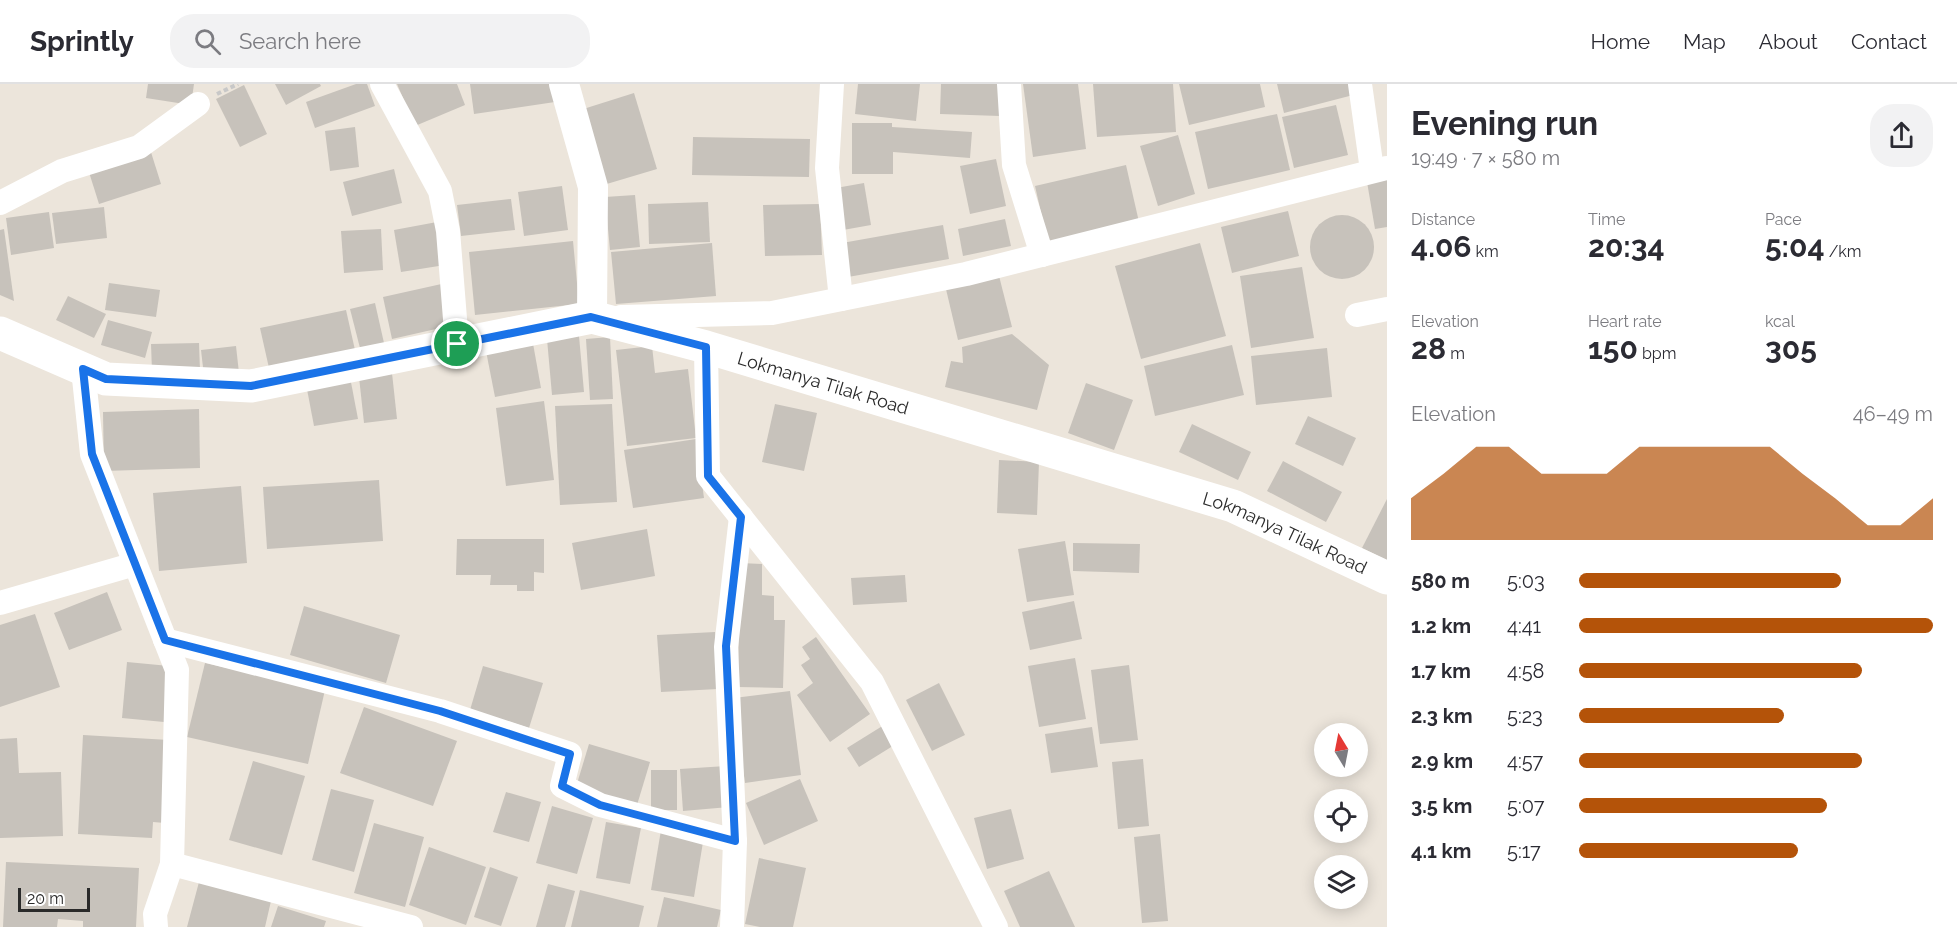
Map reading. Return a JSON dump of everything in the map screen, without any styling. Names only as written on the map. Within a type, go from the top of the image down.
[{"type":"main road","name":"Lokmanya Tilak Road","points":[[0,333],[106,379],[251,386],[591,317],[706,347],[1233,506],[1387,578]]},
{"type":"street","points":[[382,84],[441,191],[448,231],[457,344]]},
{"type":"street","points":[[564,84],[592,187],[591,317],[772,313],[1042,255],[1380,170],[1360,84]]},
{"type":"street","points":[[832,84],[827,168],[841,299]]},
{"type":"street","points":[[1009,84],[1014,165],[1042,255]]},
{"type":"street","points":[[0,203],[62,171],[139,147],[198,104]]},
{"type":"street","points":[[1357,315],[1387,309]]},
{"type":"street","points":[[706,347],[708,476],[872,682],[996,927]]},
{"type":"street","points":[[83,369],[92,454],[177,670],[172,864],[155,914],[156,927]]},
{"type":"street","points":[[732,927],[735,841],[726,646],[741,517]]},
{"type":"street","points":[[0,603],[135,564]]},
{"type":"street","points":[[165,640],[440,711],[570,754],[562,786],[600,805],[735,841]]},
{"type":"street","points":[[172,864],[411,927]]},
{"type":"building","points":[[148,84],[194,84],[191,105],[146,98]]},
{"type":"building","points":[[275,84],[320,84],[321,86],[286,105]]},
{"type":"building","points":[[356,84],[367,84],[375,106],[315,128],[306,102]]},
{"type":"building","points":[[397,84],[457,84],[465,105],[415,126]]},
{"type":"building","points":[[470,84],[553,84],[555,102],[474,114]]},
{"type":"building","points":[[858,84],[920,84],[916,121],[855,114]]},
{"type":"building","points":[[941,84],[1001,84],[1000,116],[940,114]]},
{"type":"building","points":[[1023,84],[1078,84],[1086,149],[1033,157]]},
{"type":"building","points":[[1093,84],[1173,84],[1176,132],[1097,137]]},
{"type":"building","points":[[1179,84],[1260,84],[1265,107],[1189,125]]},
{"type":"building","points":[[1277,84],[1354,84],[1357,94],[1284,113]]},
{"type":"building","points":[[244,85],[267,134],[240,147],[216,99]]},
{"type":"building","points":[[634,93],[657,169],[600,186],[577,111]]},
{"type":"building","points":[[1336,105],[1348,155],[1294,168],[1282,117]]},
{"type":"building","points":[[1277,114],[1290,170],[1208,189],[1195,132]]},
{"type":"building","points":[[852,123],[892,123],[892,127],[972,132],[970,158],[893,152],[893,174],[852,174]]},
{"type":"building","points":[[355,127],[359,167],[330,171],[325,131]]},
{"type":"building","points":[[1178,135],[1195,194],[1158,206],[1140,146]]},
{"type":"building","points":[[693,137],[810,139],[809,177],[692,175]]},
{"type":"building","points":[[150,149],[161,184],[99,204],[88,169]]},
{"type":"building","points":[[996,159],[1006,206],[970,214],[960,166]]},
{"type":"building","points":[[1126,165],[1139,222],[1048,243],[1035,186]]},
{"type":"building","points":[[394,169],[402,203],[352,216],[343,182]]},
{"type":"building","points":[[1387,173],[1387,227],[1375,229],[1366,176]]},
{"type":"building","points":[[864,183],[871,225],[843,230],[836,188]]},
{"type":"building","points":[[562,186],[568,230],[524,236],[518,192]]},
{"type":"building","points":[[635,195],[640,247],[610,250],[605,197]]},
{"type":"building","points":[[511,199],[515,230],[461,236],[457,205]]},
{"type":"building","points":[[708,202],[710,242],[649,244],[648,204]]},
{"type":"building","points":[[820,204],[822,255],[765,256],[763,205]]},
{"type":"building","points":[[104,207],[107,238],[56,244],[52,213]]},
{"type":"building","points":[[1288,211],[1299,256],[1232,273],[1221,227]]},
{"type":"building","points":[[49,212],[54,248],[11,255],[6,218]]},
{"type":"building","points":[[1342,215],[1354,217],[1365,224],[1372,235],[1374,247],[1372,259],[1365,270],[1354,277],[1342,279],[1330,277],[1319,270],[1312,259],[1310,247],[1312,235],[1319,224],[1330,217]]},
{"type":"building","points":[[1005,219],[1011,246],[963,256],[958,229]]},
{"type":"building","points":[[437,222],[445,265],[401,272],[394,230]]},
{"type":"building","points":[[943,225],[949,259],[848,277],[842,243]]},
{"type":"building","points":[[4,229],[14,301],[0,295],[0,230]]},
{"type":"building","points":[[381,229],[383,270],[344,273],[341,231]]},
{"type":"building","points":[[573,241],[579,304],[475,315],[469,252]]},
{"type":"building","points":[[712,243],[716,296],[616,304],[611,252]]},
{"type":"building","points":[[1200,243],[1226,336],[1141,359],[1115,266]]},
{"type":"building","points":[[1302,267],[1314,338],[1251,348],[1240,276]]},
{"type":"building","points":[[998,272],[1012,327],[958,340],[945,285]]},
{"type":"building","points":[[109,283],[160,290],[156,317],[105,310]]},
{"type":"building","points":[[446,283],[449,326],[392,339],[383,297]]},
{"type":"building","points":[[68,296],[106,314],[94,338],[56,320]]},
{"type":"building","points":[[375,303],[384,343],[360,348],[350,309]]},
{"type":"building","points":[[346,310],[355,350],[269,368],[260,328]]},
{"type":"building","points":[[108,320],[152,332],[145,358],[101,345]]},
{"type":"building","points":[[1012,334],[1049,365],[1037,410],[945,387],[951,361],[963,363],[962,347]]},
{"type":"building","points":[[579,336],[584,392],[552,395],[547,339]]},
{"type":"building","points":[[610,337],[613,399],[590,400],[586,339]]},
{"type":"building","points":[[532,338],[541,388],[495,397],[485,346]]},
{"type":"building","points":[[199,343],[200,371],[152,371],[151,344]]},
{"type":"building","points":[[1232,345],[1244,395],[1155,416],[1144,366]]},
{"type":"building","points":[[236,346],[239,373],[204,376],[201,350]]},
{"type":"building","points":[[652,346],[655,373],[688,369],[696,438],[627,446],[616,350]]},
{"type":"building","points":[[1327,348],[1332,397],[1256,405],[1251,356]]},
{"type":"building","points":[[392,373],[397,419],[364,423],[359,377]]},
{"type":"building","points":[[350,377],[358,419],[314,426],[306,384]]},
{"type":"building","points":[[1086,383],[1133,400],[1114,450],[1068,433]]},
{"type":"building","points":[[544,401],[554,480],[506,486],[496,408]]},
{"type":"building","points":[[612,404],[617,502],[560,505],[555,406]]},
{"type":"building","points":[[775,404],[817,413],[804,471],[762,462]]},
{"type":"building","points":[[199,409],[200,468],[104,471],[103,412]]},
{"type":"building","points":[[1308,416],[1356,438],[1343,466],[1295,444]]},
{"type":"building","points":[[1192,424],[1251,452],[1238,480],[1179,452]]},
{"type":"building","points":[[696,439],[704,498],[633,508],[624,450]]},
{"type":"building","points":[[999,460],[1039,462],[1037,515],[997,513]]},
{"type":"building","points":[[1283,461],[1342,492],[1326,522],[1267,491]]},
{"type":"building","points":[[379,480],[383,541],[267,549],[263,487]]},
{"type":"building","points":[[241,486],[247,563],[159,571],[153,493]]},
{"type":"building","points":[[1387,499],[1387,560],[1362,548]]},
{"type":"building","points":[[647,529],[655,576],[581,590],[572,543]]},
{"type":"building","points":[[457,539],[544,539],[544,573],[534,572],[534,591],[517,591],[517,585],[490,585],[491,575],[456,575]]},
{"type":"building","points":[[1065,541],[1074,595],[1027,602],[1018,549]]},
{"type":"building","points":[[1073,543],[1140,544],[1139,573],[1073,571]]},
{"type":"building","points":[[740,563],[762,564],[762,595],[774,596],[774,620],[785,620],[783,688],[738,687]]},
{"type":"building","points":[[905,575],[907,602],[853,605],[851,578]]},
{"type":"building","points":[[107,592],[122,630],[69,650],[54,613]]},
{"type":"building","points":[[1074,601],[1082,639],[1030,650],[1022,612]]},
{"type":"building","points":[[304,606],[400,635],[386,683],[290,655]]},
{"type":"building","points":[[35,614],[60,687],[0,707],[0,625]]},
{"type":"building","points":[[715,632],[718,689],[661,692],[657,635]]},
{"type":"building","points":[[816,637],[870,714],[830,742],[797,695],[813,683],[801,665],[810,659],[802,647]]},
{"type":"building","points":[[1075,658],[1086,719],[1039,727],[1028,666]]},
{"type":"building","points":[[127,662],[169,666],[164,722],[122,718]]},
{"type":"building","points":[[205,663],[325,690],[308,764],[187,737]]},
{"type":"building","points":[[1129,665],[1138,740],[1100,744],[1091,670]]},
{"type":"building","points":[[483,666],[543,683],[529,728],[470,710]]},
{"type":"building","points":[[939,683],[965,735],[932,751],[906,700]]},
{"type":"building","points":[[790,691],[801,775],[745,783],[734,698]]},
{"type":"building","points":[[364,707],[457,741],[433,806],[340,773]]},
{"type":"building","points":[[884,725],[896,744],[859,767],[847,748]]},
{"type":"building","points":[[1092,727],[1098,767],[1051,773],[1045,734]]},
{"type":"building","points":[[83,735],[169,740],[165,823],[153,822],[152,838],[78,834]]},
{"type":"building","points":[[17,738],[19,773],[61,772],[63,836],[0,838],[0,739]]},
{"type":"building","points":[[589,744],[650,762],[637,805],[576,787]]},
{"type":"building","points":[[1143,759],[1149,826],[1118,829],[1112,762]]},
{"type":"building","points":[[253,761],[305,776],[282,855],[229,840]]},
{"type":"building","points":[[726,766],[729,807],[683,811],[680,769]]},
{"type":"building","points":[[651,770],[677,770],[677,810],[651,810]]},
{"type":"building","points":[[800,779],[818,821],[764,845],[746,803]]},
{"type":"building","points":[[331,789],[374,800],[354,872],[312,860]]},
{"type":"building","points":[[506,792],[541,802],[529,842],[493,832]]},
{"type":"building","points":[[552,806],[593,818],[577,874],[536,863]]},
{"type":"building","points":[[1011,809],[1024,859],[987,869],[974,818]]},
{"type":"building","points":[[606,822],[641,828],[630,884],[596,878]]},
{"type":"building","points":[[374,823],[424,837],[405,907],[354,893]]},
{"type":"building","points":[[661,830],[704,836],[694,897],[651,890]]},
{"type":"building","points":[[1160,834],[1168,921],[1142,923],[1134,837]]},
{"type":"building","points":[[429,847],[486,867],[466,925],[409,905]]},
{"type":"building","points":[[759,858],[806,868],[793,927],[760,927],[745,924]]},
{"type":"building","points":[[6,862],[139,868],[136,927],[83,927],[83,921],[58,919],[57,927],[3,927]]},
{"type":"building","points":[[490,867],[518,877],[501,926],[474,917]]},
{"type":"building","points":[[1049,871],[1075,927],[1020,927],[1004,891]]},
{"type":"building","points":[[199,882],[271,901],[265,927],[187,927]]},
{"type":"building","points":[[548,884],[575,891],[565,927],[536,927]]},
{"type":"building","points":[[580,890],[644,906],[639,927],[571,927]]},
{"type":"building","points":[[664,897],[721,910],[717,927],[657,927]]},
{"type":"building","points":[[278,906],[326,921],[324,927],[271,927]]},
{"type":"route","points":[[591,317],[706,347],[708,476],[741,517],[726,646],[735,841],[600,805],[562,786],[570,754],[440,711],[165,640],[92,454],[83,369],[106,379],[251,386],[457,344],[591,317]]}]
